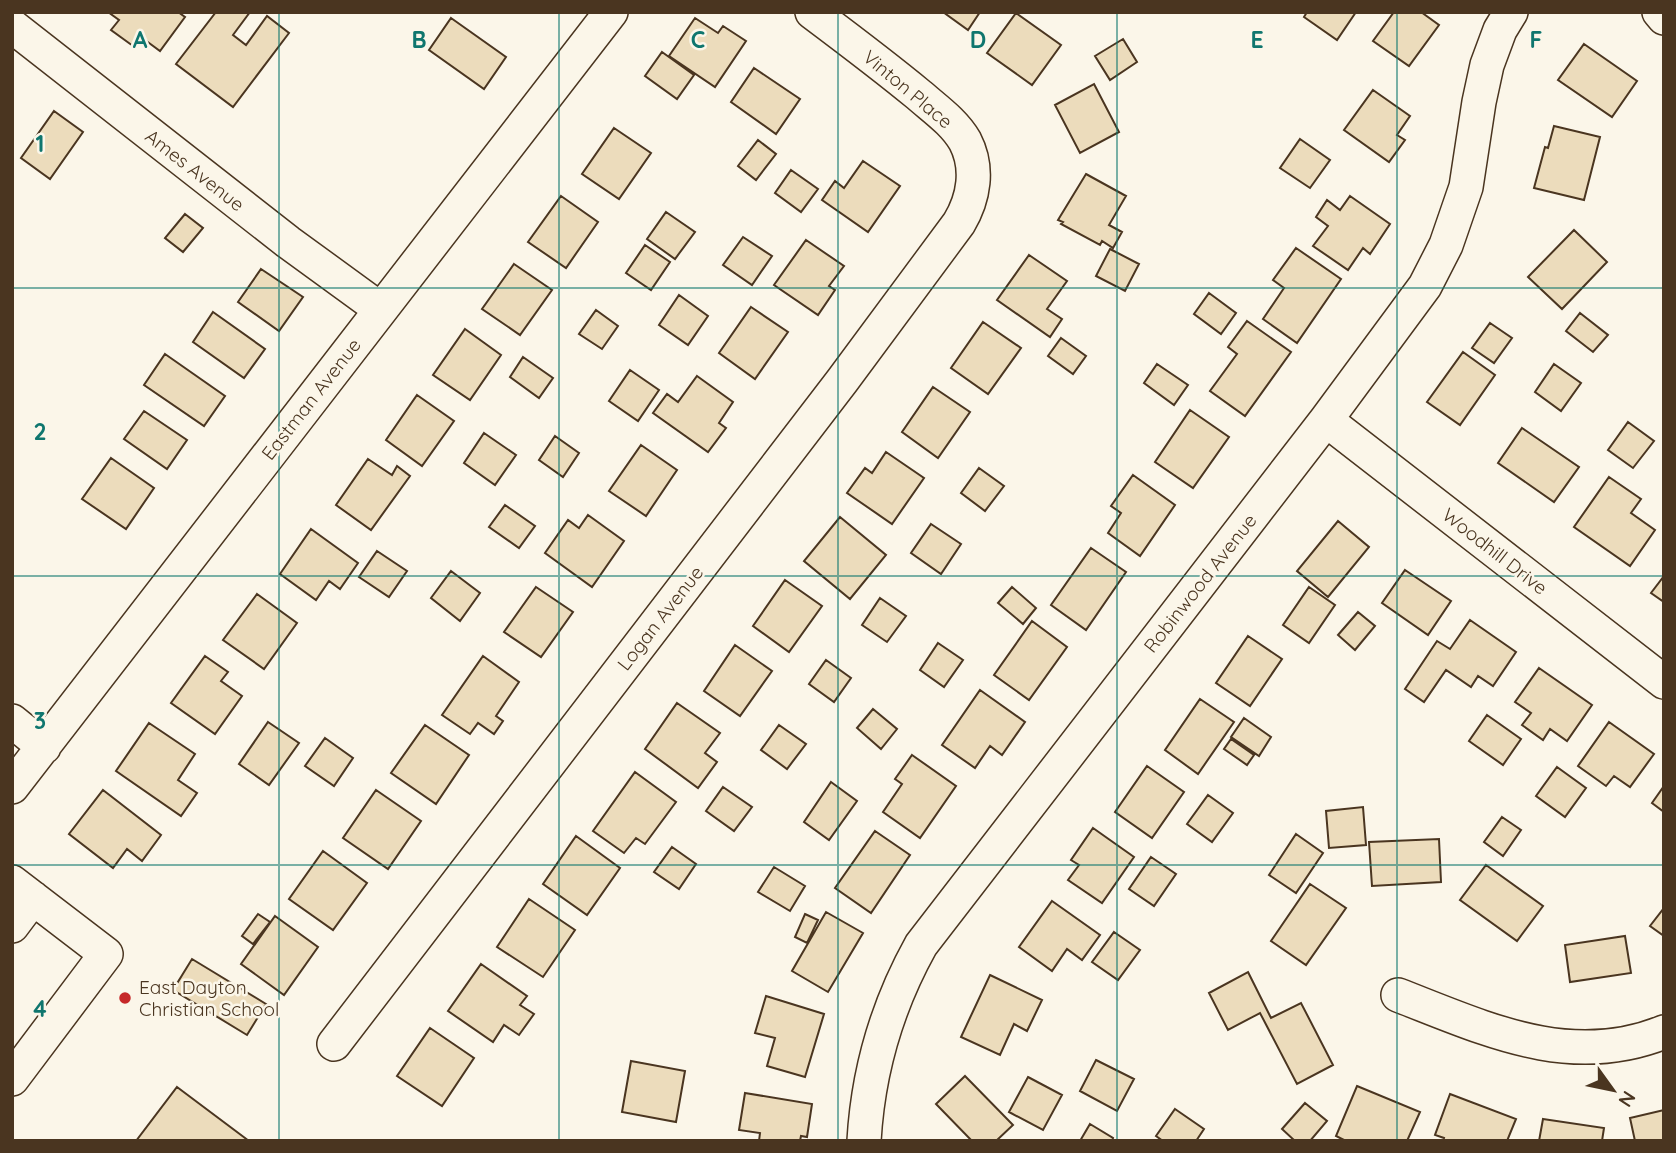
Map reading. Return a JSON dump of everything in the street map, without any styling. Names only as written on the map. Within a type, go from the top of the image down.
[{"type":"street","name":"Eastman Avenue","points":[[12,787],[611,12]]},
{"type":"street","name":"Vinton Place","points":[[812,12],[879,62],[952,123],[965,141],[972,161],[973,185]]},
{"type":"street","name":"Robinwood Avenue","points":[[864,1141],[866,1106],[879,1045],[902,979],[922,945],[1412,306],[1446,245],[1466,187],[1487,65],[1500,30],[1511,12]]},
{"type":"street","points":[[1659,12],[1664,18]]},
{"type":"street","name":"Ames Avenue","points":[[12,26],[288,242],[380,309]]},
{"type":"street","name":"Logan Avenue","points":[[334,1044],[951,234],[967,210],[973,185]]},
{"type":"street","name":"Woodhill Drive","points":[[1326,420],[1664,682]]},
{"type":"street","points":[[12,721],[44,747]]},
{"type":"street","points":[[12,926],[23,890],[106,954],[12,1079]]},
{"type":"street","points":[[1398,995],[1484,1028],[1532,1042],[1575,1048],[1611,1046],[1664,1032]]},
{"type":"building","points":[[108,12],[178,12],[185,17],[160,51],[141,37],[133,46],[111,30],[119,20]]},
{"type":"building","points":[[216,12],[250,12],[233,35],[246,45],[267,16],[289,33],[233,107],[176,64]]},
{"type":"building","points":[[943,12],[980,12],[968,30]]},
{"type":"building","points":[[1307,12],[1356,12],[1337,40],[1304,17]]},
{"type":"building","points":[[1394,12],[1421,12],[1439,25],[1409,66],[1373,41]]},
{"type":"building","points":[[1016,13],[1061,45],[1032,85],[987,53]]},
{"type":"building","points":[[451,18],[506,57],[484,89],[429,50]]},
{"type":"building","points":[[695,18],[718,33],[723,26],[746,41],[715,87],[669,56]]},
{"type":"building","points":[[1123,39],[1137,62],[1110,80],[1095,56]]},
{"type":"building","points":[[1584,44],[1637,81],[1612,117],[1558,80]]},
{"type":"building","points":[[662,52],[694,75],[677,99],[645,76]]},
{"type":"building","points":[[754,68],[800,99],[776,134],[731,102]]},
{"type":"building","points":[[1094,84],[1119,132],[1080,153],[1055,105]]},
{"type":"building","points":[[1373,90],[1410,116],[1397,135],[1405,140],[1389,162],[1344,130]]},
{"type":"building","points":[[54,111],[83,132],[50,179],[21,158]]},
{"type":"building","points":[[1554,126],[1600,137],[1584,200],[1534,188],[1545,147],[1548,148]]},
{"type":"building","points":[[614,128],[651,153],[619,199],[582,174]]},
{"type":"building","points":[[1300,139],[1330,160],[1310,188],[1280,168]]},
{"type":"building","points":[[758,140],[776,154],[756,180],[738,166]]},
{"type":"building","points":[[863,161],[900,186],[868,232],[822,200],[835,181],[844,188]]},
{"type":"building","points":[[791,170],[818,189],[801,212],[775,193]]},
{"type":"building","points":[[1086,174],[1126,196],[1109,225],[1122,232],[1113,248],[1102,241],[1100,245],[1058,220]]},
{"type":"building","points":[[561,196],[598,222],[566,268],[528,242]]},
{"type":"building","points":[[1350,196],[1390,224],[1370,254],[1363,248],[1348,270],[1313,246],[1328,226],[1316,217],[1327,200],[1340,210]]},
{"type":"building","points":[[666,212],[695,232],[675,259],[647,239]]},
{"type":"building","points":[[185,214],[203,228],[183,252],[165,238]]},
{"type":"building","points":[[1574,230],[1607,262],[1562,309],[1528,277]]},
{"type":"building","points":[[743,237],[772,256],[752,285],[723,265]]},
{"type":"building","points":[[806,240],[844,266],[829,286],[835,290],[818,315],[774,285]]},
{"type":"building","points":[[645,245],[670,262],[651,290],[626,273]]},
{"type":"building","points":[[1296,248],[1341,279],[1297,343],[1263,319],[1284,288],[1273,280]]},
{"type":"building","points":[[1110,249],[1139,264],[1125,291],[1096,276]]},
{"type":"building","points":[[1029,255],[1067,281],[1047,309],[1062,319],[1050,337],[997,300]]},
{"type":"building","points":[[514,264],[552,290],[520,335],[482,309]]},
{"type":"building","points":[[261,269],[303,297],[279,331],[238,302]]},
{"type":"building","points":[[1209,293],[1236,313],[1221,334],[1194,314]]},
{"type":"building","points":[[679,295],[708,316],[688,345],[659,325]]},
{"type":"building","points":[[751,307],[788,332],[755,379],[719,353]]},
{"type":"building","points":[[596,310],[618,326],[602,349],[579,334]]},
{"type":"building","points":[[213,312],[265,349],[244,378],[193,342]]},
{"type":"building","points":[[1580,313],[1608,335],[1593,352],[1566,331]]},
{"type":"building","points":[[1247,321],[1291,352],[1245,416],[1210,391],[1237,354],[1228,347]]},
{"type":"building","points":[[983,322],[1021,348],[988,394],[951,368]]},
{"type":"building","points":[[1490,323],[1512,338],[1494,363],[1472,348]]},
{"type":"building","points":[[465,329],[501,355],[470,400],[433,375]]},
{"type":"building","points":[[1061,338],[1086,356],[1073,374],[1048,356]]},
{"type":"building","points":[[1463,352],[1495,375],[1460,425],[1427,402]]},
{"type":"building","points":[[165,354],[225,396],[204,426],[144,385]]},
{"type":"building","points":[[523,357],[553,378],[539,398],[510,377]]},
{"type":"building","points":[[1157,364],[1188,385],[1174,405],[1144,383]]},
{"type":"building","points":[[1554,364],[1581,383],[1561,411],[1535,392]]},
{"type":"building","points":[[630,370],[659,390],[638,421],[609,401]]},
{"type":"building","points":[[697,376],[733,402],[719,423],[726,428],[708,452],[653,413],[667,394],[678,402]]},
{"type":"building","points":[[933,387],[970,412],[938,458],[902,432]]},
{"type":"building","points":[[417,395],[454,421],[422,466],[386,440]]},
{"type":"building","points":[[1190,410],[1229,437],[1193,488],[1155,462]]},
{"type":"building","points":[[144,411],[187,440],[167,469],[124,439]]},
{"type":"building","points":[[1628,422],[1654,441],[1633,468],[1608,450]]},
{"type":"building","points":[[1522,428],[1579,467],[1554,502],[1498,463]]},
{"type":"building","points":[[484,433],[516,455],[495,485],[464,463]]},
{"type":"building","points":[[555,436],[579,453],[563,477],[539,460]]},
{"type":"building","points":[[641,445],[677,470],[646,516],[609,491]]},
{"type":"building","points":[[886,452],[924,478],[892,524],[847,493],[865,468],[872,473]]},
{"type":"building","points":[[111,458],[154,488],[126,529],[82,499]]},
{"type":"building","points":[[368,459],[392,475],[397,466],[410,476],[371,530],[336,505]]},
{"type":"building","points":[[979,468],[1004,486],[985,511],[961,493]]},
{"type":"building","points":[[1133,475],[1175,505],[1140,556],[1108,533],[1121,513],[1111,506]]},
{"type":"building","points":[[1609,477],[1641,499],[1631,513],[1655,530],[1630,566],[1574,527]]},
{"type":"building","points":[[505,505],[535,526],[519,548],[489,527]]},
{"type":"building","points":[[588,515],[624,541],[592,587],[545,553],[568,520],[579,528]]},
{"type":"building","points":[[840,517],[886,555],[850,599],[804,561]]},
{"type":"building","points":[[1338,521],[1369,547],[1328,597],[1297,571]]},
{"type":"building","points":[[931,524],[961,544],[941,574],[911,553]]},
{"type":"building","points":[[311,529],[358,563],[340,589],[329,581],[316,600],[280,574]]},
{"type":"building","points":[[1091,548],[1126,572],[1086,630],[1051,605]]},
{"type":"building","points":[[377,551],[407,571],[389,597],[359,577]]},
{"type":"building","points":[[1405,570],[1451,601],[1428,635],[1382,603]]},
{"type":"building","points":[[451,571],[480,593],[460,621],[431,598]]},
{"type":"building","points":[[1664,576],[1664,602],[1651,593]]},
{"type":"building","points":[[785,580],[822,606],[789,652],[753,626]]},
{"type":"building","points":[[536,587],[573,612],[541,657],[504,632]]},
{"type":"building","points":[[1012,587],[1036,608],[1023,624],[998,603]]},
{"type":"building","points":[[1309,587],[1335,605],[1309,643],[1283,625]]},
{"type":"building","points":[[257,594],[297,623],[264,669],[223,640]]},
{"type":"building","points":[[880,598],[906,616],[887,642],[862,625]]},
{"type":"building","points":[[1358,612],[1375,626],[1355,650],[1338,635]]},
{"type":"building","points":[[1470,620],[1516,652],[1493,686],[1478,676],[1471,687],[1446,670],[1424,702],[1405,689],[1437,641],[1450,649]]},
{"type":"building","points":[[1032,621],[1067,647],[1029,700],[994,675]]},
{"type":"building","points":[[1248,636],[1282,659],[1250,706],[1216,683]]},
{"type":"building","points":[[938,643],[963,660],[944,687],[920,670]]},
{"type":"building","points":[[735,645],[772,671],[740,716],[704,691]]},
{"type":"building","points":[[205,656],[228,672],[221,681],[242,696],[215,734],[171,703]]},
{"type":"building","points":[[483,656],[519,682],[496,716],[503,721],[494,734],[478,723],[470,734],[442,715]]},
{"type":"building","points":[[826,660],[851,678],[834,702],[809,684]]},
{"type":"building","points":[[1539,668],[1592,705],[1567,741],[1550,729],[1543,740],[1522,725],[1531,713],[1515,702]]},
{"type":"building","points":[[980,690],[1025,722],[1002,755],[990,746],[975,768],[942,745]]},
{"type":"building","points":[[1200,699],[1234,722],[1198,774],[1165,750]]},
{"type":"building","points":[[677,703],[720,733],[705,753],[717,762],[698,788],[645,749]]},
{"type":"building","points":[[873,709],[897,729],[881,749],[857,728]]},
{"type":"building","points":[[1487,715],[1521,739],[1503,765],[1469,741]]},
{"type":"building","points":[[1244,718],[1271,737],[1259,756],[1231,737]]},
{"type":"building","points":[[268,722],[299,743],[269,785],[239,764]]},
{"type":"building","points":[[1609,722],[1654,754],[1630,787],[1614,776],[1606,786],[1578,766]]},
{"type":"building","points":[[149,723],[195,754],[178,780],[197,793],[181,816],[116,771]]},
{"type":"building","points":[[425,725],[469,755],[436,804],[391,773]]},
{"type":"building","points":[[779,725],[806,744],[787,769],[761,750]]},
{"type":"building","points":[[325,738],[353,758],[334,786],[305,766]]},
{"type":"building","points":[[1231,739],[1254,755],[1247,765],[1224,749]]},
{"type":"building","points":[[912,755],[956,786],[920,838],[883,812],[902,784],[895,779]]},
{"type":"building","points":[[1147,766],[1184,792],[1152,838],[1115,812]]},
{"type":"building","points":[[1557,767],[1586,788],[1565,817],[1536,796]]},
{"type":"building","points":[[635,772],[676,802],[645,844],[636,838],[624,853],[593,831]]},
{"type":"building","points":[[831,782],[857,801],[829,840],[804,822]]},
{"type":"building","points":[[1664,786],[1664,812],[1652,803]]},
{"type":"building","points":[[723,787],[752,807],[734,831],[706,811]]},
{"type":"building","points":[[103,790],[161,835],[142,861],[127,849],[113,868],[69,834]]},
{"type":"building","points":[[376,790],[421,821],[388,869],[343,838]]},
{"type":"building","points":[[1208,795],[1233,813],[1212,842],[1187,824]]},
{"type":"building","points":[[1363,807],[1366,845],[1329,848],[1326,811]]},
{"type":"building","points":[[1502,817],[1521,830],[1503,856],[1484,842]]},
{"type":"building","points":[[1093,828],[1134,857],[1102,903],[1068,880],[1079,865],[1071,860]]},
{"type":"building","points":[[875,831],[910,855],[871,913],[835,888]]},
{"type":"building","points":[[1296,834],[1323,853],[1296,893],[1269,875]]},
{"type":"building","points":[[576,836],[620,868],[587,915],[543,884]]},
{"type":"building","points":[[1439,839],[1441,882],[1372,886],[1369,842]]},
{"type":"building","points":[[672,847],[696,864],[679,889],[654,872]]},
{"type":"building","points":[[323,851],[367,883],[333,930],[289,899]]},
{"type":"building","points":[[1151,857],[1176,874],[1154,906],[1129,889]]},
{"type":"building","points":[[1486,865],[1543,906],[1517,941],[1460,900]]},
{"type":"building","points":[[774,867],[805,886],[790,911],[758,892]]},
{"type":"building","points":[[1310,884],[1346,908],[1306,965],[1271,941]]},
{"type":"building","points":[[529,899],[575,930],[543,977],[497,947]]},
{"type":"building","points":[[1052,901],[1100,935],[1082,960],[1067,949],[1052,971],[1019,947]]},
{"type":"building","points":[[1664,908],[1664,936],[1650,926]]},
{"type":"building","points":[[826,912],[863,933],[828,992],[792,971]]},
{"type":"building","points":[[258,914],[270,922],[253,944],[242,936]]},
{"type":"building","points":[[805,914],[818,920],[807,943],[795,937]]},
{"type":"building","points":[[275,916],[318,947],[284,995],[241,964]]},
{"type":"building","points":[[1114,932],[1140,950],[1118,980],[1092,962]]},
{"type":"building","points":[[1625,936],[1631,973],[1570,982],[1565,945]]},
{"type":"building","points":[[192,959],[266,1004],[247,1035],[173,990]]},
{"type":"building","points":[[481,964],[527,996],[520,1005],[534,1014],[519,1035],[504,1025],[493,1042],[448,1011]]},
{"type":"building","points":[[1248,972],[1271,1018],[1301,1003],[1333,1065],[1297,1084],[1260,1013],[1228,1030],[1209,993]]},
{"type":"building","points":[[990,975],[1042,1000],[1027,1031],[1014,1024],[1000,1055],[961,1037]]},
{"type":"building","points":[[766,996],[824,1014],[805,1077],[767,1066],[775,1038],[755,1033]]},
{"type":"building","points":[[430,1028],[474,1058],[442,1106],[397,1076]]},
{"type":"building","points":[[1096,1060],[1134,1079],[1117,1111],[1080,1091]]},
{"type":"building","points":[[631,1061],[685,1071],[676,1122],[622,1112]]},
{"type":"building","points":[[965,1076],[1013,1125],[996,1141],[972,1141],[936,1104]]},
{"type":"building","points":[[1028,1077],[1062,1095],[1043,1130],[1009,1112]]},
{"type":"building","points":[[1357,1086],[1420,1112],[1407,1141],[1346,1141],[1336,1136]]},
{"type":"building","points":[[177,1087],[249,1141],[136,1141]]},
{"type":"building","points":[[745,1093],[812,1104],[807,1137],[801,1136],[800,1141],[759,1141],[760,1133],[739,1130]]},
{"type":"building","points":[[1450,1094],[1516,1119],[1507,1141],[1443,1141],[1444,1138],[1435,1135]]},
{"type":"building","points":[[1305,1103],[1327,1121],[1310,1141],[1295,1141],[1282,1129]]},
{"type":"building","points":[[1175,1109],[1204,1129],[1196,1141],[1163,1141],[1156,1136]]},
{"type":"building","points":[[1664,1110],[1664,1141],[1635,1141],[1630,1118]]},
{"type":"building","points":[[1543,1119],[1604,1128],[1602,1141],[1539,1141]]},
{"type":"building","points":[[1090,1124],[1113,1138],[1112,1141],[1080,1141]]},
{"type":"place","name":"East Dayton Christian School","points":[[125,998]]}]
